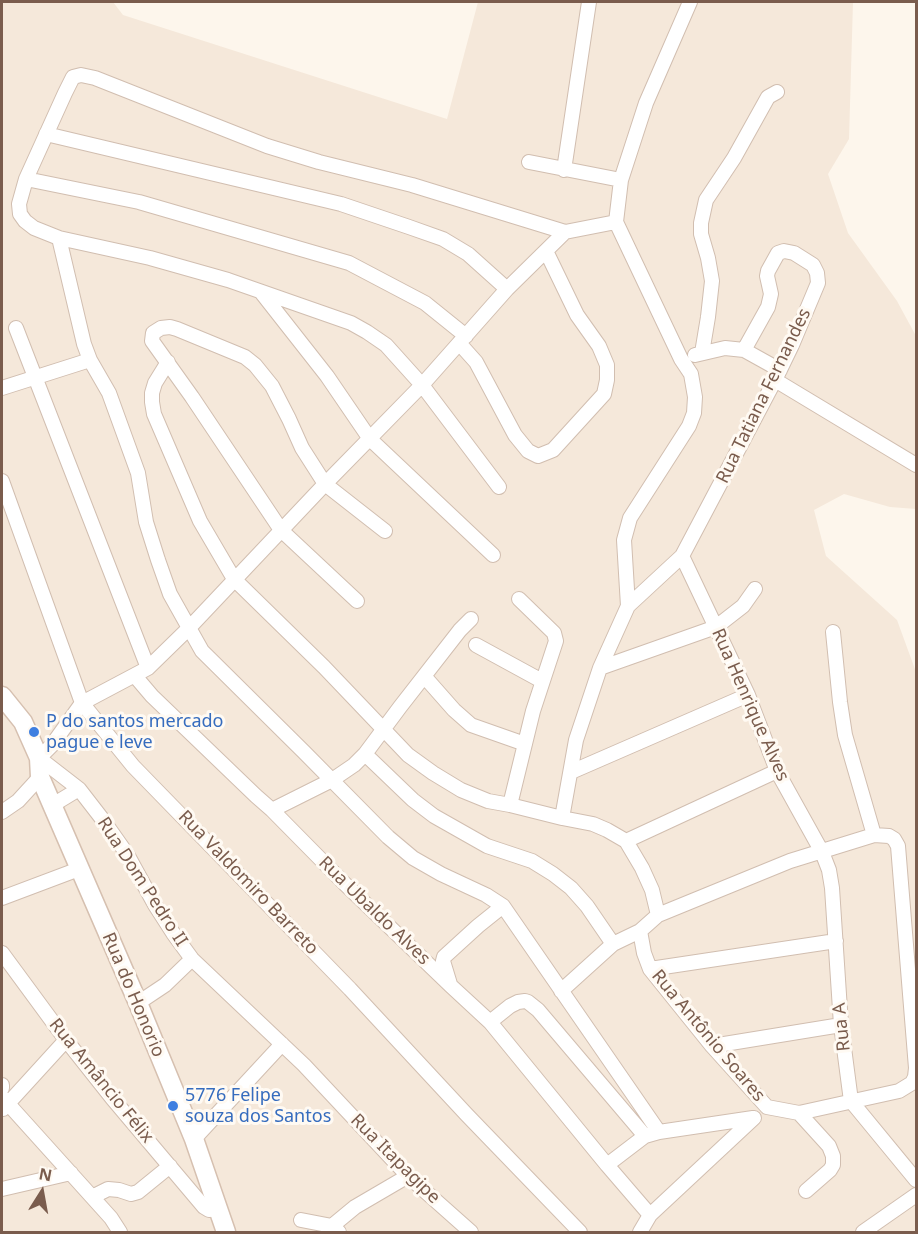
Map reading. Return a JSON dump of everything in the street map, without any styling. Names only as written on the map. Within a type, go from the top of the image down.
[{"type":"street","points":[[564,170],[589,2]]},
{"type":"street","points":[[562,818],[576,740],[600,669],[628,606],[624,540],[630,518],[689,426],[694,413],[695,397],[691,374],[615,222],[621,180],[646,103],[690,2]]},
{"type":"street","points":[[499,487],[422,385],[386,345],[367,332],[351,323],[228,280],[150,258],[59,238],[34,228],[20,214],[19,204],[26,178],[69,84],[74,77],[81,75],[95,78],[267,146],[319,162],[412,185],[565,232],[615,222]]},
{"type":"street","points":[[702,353],[712,281],[701,234],[706,200],[734,158],[768,97],[777,92]]},
{"type":"street","points":[[46,134],[341,204],[409,226],[443,239],[468,254],[507,290]]},
{"type":"street","points":[[529,162],[621,180]]},
{"type":"street","points":[[26,178],[139,202],[349,263],[426,303],[463,339],[515,435],[528,451],[538,456],[553,450],[604,394],[608,380],[607,365],[599,346],[577,315],[546,251]]},
{"type":"street","points":[[39,758],[52,745],[82,703],[148,668],[189,628],[422,385],[507,290],[565,232]]},
{"type":"street","points":[[59,238],[84,344],[90,360],[109,393],[138,473],[147,522],[158,560],[170,594],[202,651],[388,837],[413,858],[486,895],[502,906],[561,991],[652,1134]]},
{"type":"street","name":"Rua Tatiana Fernandes","points":[[628,606],[682,556],[792,345],[818,283],[813,265],[794,253],[778,253],[772,261],[767,276],[771,297],[768,308],[744,350]]},
{"type":"street","points":[[260,292],[327,376],[370,439],[493,555]]},
{"type":"street","points":[[16,328],[148,668]]},
{"type":"street","points":[[357,602],[281,530],[152,341],[153,333],[161,328],[177,329],[245,357],[255,365],[272,386],[302,448],[325,484],[385,531]]},
{"type":"street","points":[[681,358],[725,348],[744,350],[778,375],[916,465]]},
{"type":"street","points":[[2,388],[90,360]]},
{"type":"street","points":[[168,362],[155,383],[152,393],[154,414],[200,521],[234,579],[324,667],[408,755],[442,779],[488,801],[592,824],[626,841],[652,890],[658,915]]},
{"type":"street","name":"Rua Valdomiro Barreto","points":[[2,484],[82,703],[133,766],[350,988],[580,1233]]},
{"type":"street","name":"Rua Henrique Alves","points":[[682,556],[748,695],[777,771],[822,852]]},
{"type":"street","points":[[600,669],[716,627],[743,606],[755,589]]},
{"type":"street","points":[[510,805],[542,681],[556,641],[554,633],[519,599]]},
{"type":"street","points":[[272,810],[332,780],[354,765],[471,619]]},
{"type":"street","points":[[833,632],[845,735],[874,834]]},
{"type":"street","points":[[476,645],[542,681]]},
{"type":"street","name":"Rua Ubaldo Alves","points":[[135,676],[337,876],[490,1022],[650,1215]]},
{"type":"street","points":[[424,676],[454,710],[471,725],[525,744]]},
{"type":"street","points":[[571,772],[748,695]]},
{"type":"street","name":"Rua Dom Pedro II","points":[[2,696],[23,722],[39,758],[79,789],[127,854],[155,905],[192,959]]},
{"type":"street","points":[[365,754],[413,800],[434,816],[487,846],[532,861],[554,874],[587,906],[613,944]]},
{"type":"street","name":"Rua do Honorio","points":[[39,758],[40,777],[51,806],[138,1003],[194,1138],[208,1180],[211,1208],[226,1233]]},
{"type":"street","points":[[626,841],[777,771]]},
{"type":"street","points":[[3,810],[18,801],[40,777]]},
{"type":"street","points":[[51,806],[79,789]]},
{"type":"street","points":[[561,991],[613,944],[640,930],[658,915],[790,861],[874,834],[889,836],[898,846],[916,1068],[912,1083],[899,1091],[799,1113],[767,1107],[650,1215],[640,1233]]},
{"type":"street","name":"Rua A","points":[[822,852],[829,870],[832,888],[841,1025],[851,1101]]},
{"type":"street","points":[[2,898],[79,868]]},
{"type":"street","points":[[451,986],[443,961],[444,957],[502,906]]},
{"type":"street","name":"Rua Antônio Soares","points":[[640,930],[644,953],[650,969],[712,1046],[767,1107]]},
{"type":"street","points":[[650,969],[836,941]]},
{"type":"street","name":"Rua Amâncio Félix","points":[[2,953],[112,1098],[189,1189],[211,1208]]},
{"type":"street","points":[[138,1003],[165,985],[192,959]]},
{"type":"street","name":"Rua Itapagipe","points":[[192,959],[304,1065],[408,1176],[471,1233]]},
{"type":"street","points":[[490,1022],[510,1006],[518,1002],[528,1002],[538,1010],[652,1134]]},
{"type":"street","points":[[712,1046],[841,1025]]},
{"type":"street","points":[[66,1040],[4,1104],[93,1197],[111,1218],[120,1233]]},
{"type":"street","points":[[194,1138],[282,1044]]},
{"type":"street","points":[[851,1101],[916,1180]]},
{"type":"street","points":[[799,1113],[829,1146],[833,1156],[830,1170],[806,1191]]},
{"type":"street","points":[[604,1161],[652,1134],[753,1118]]},
{"type":"street","points":[[93,1197],[108,1189],[131,1194],[138,1192],[170,1166]]},
{"type":"street","points":[[2,1189],[71,1173]]},
{"type":"street","points":[[301,1220],[335,1229],[355,1206],[408,1176]]},
{"type":"street","points":[[189,1189],[208,1180]]},
{"type":"street","points":[[863,1233],[916,1195]]},
{"type":"shaded area","points":[[2,2],[113,2],[123,15],[447,119],[478,2],[853,2],[849,139],[828,174],[848,233],[897,301],[916,336],[916,509],[890,507],[844,494],[814,510],[826,556],[897,620],[916,672],[916,1232],[2,1232]]},
{"type":"place","name":"P do santos mercado pague e leve","points":[[34,732]]},
{"type":"place","name":"5776 Felipe souza dos Santos","points":[[173,1106]]}]
